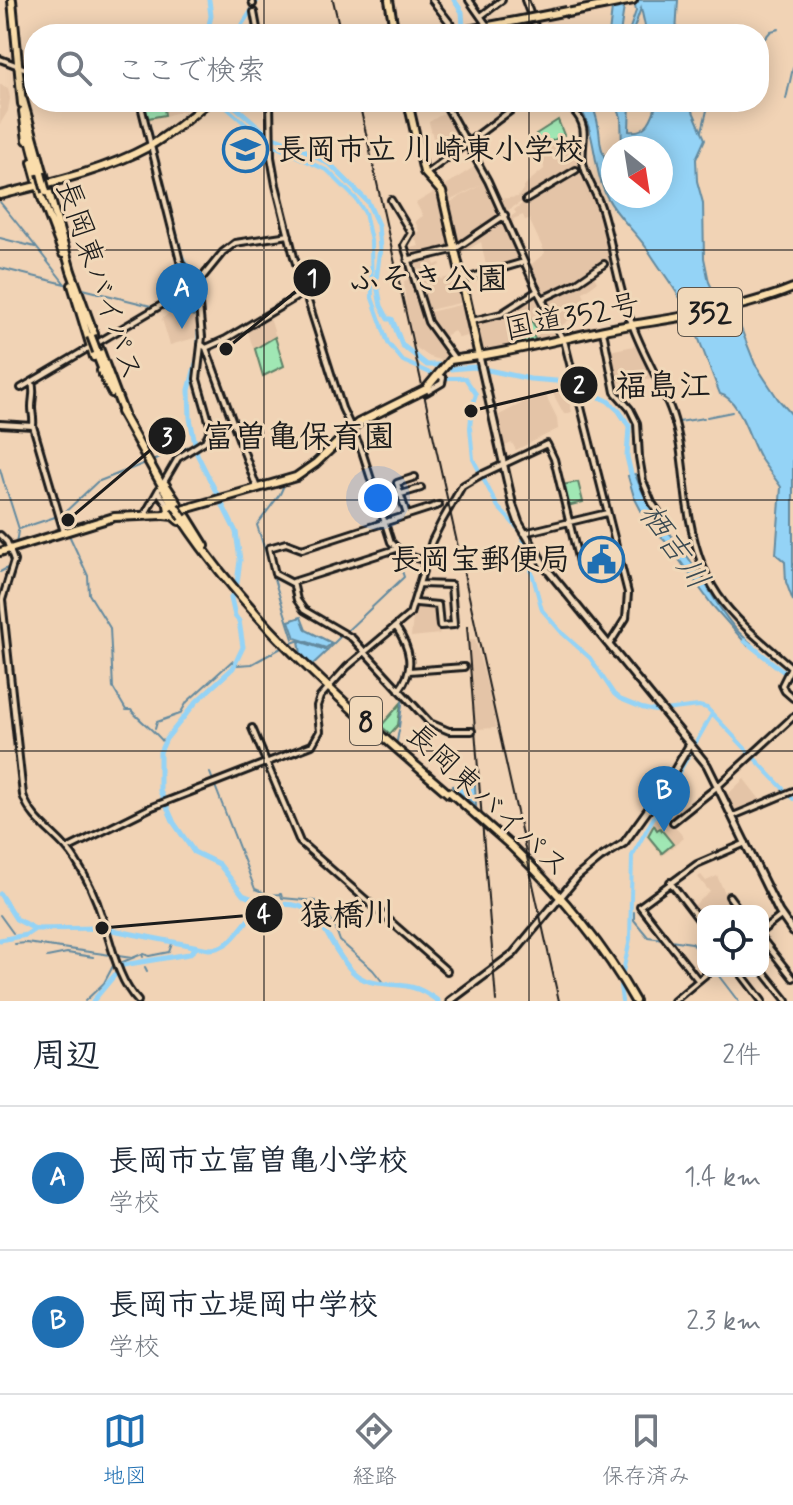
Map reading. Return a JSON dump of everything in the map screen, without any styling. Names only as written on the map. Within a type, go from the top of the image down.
[{"type":"main road","name":"長岡東バイパス","points":[[13,0],[24,104]]},
{"type":"main road","points":[[389,0],[393,24]]},
{"type":"main road","points":[[569,12],[623,0]]},
{"type":"main road","points":[[510,24],[633,0]]},
{"type":"main road","points":[[22,96],[24,109]]},
{"type":"main road","points":[[25,112],[33,165],[44,182]]},
{"type":"main road","name":"長岡東バイパス","points":[[26,112],[93,345],[147,461],[177,510],[229,581]]},
{"type":"main road","points":[[2,195],[115,161],[150,144],[193,112]]},
{"type":"main road","name":"国道352号","points":[[410,112],[425,173],[441,189],[480,359],[563,339],[728,308],[763,300],[793,288]]},
{"type":"main road","points":[[44,182],[49,177],[65,176]]},
{"type":"main road","points":[[2,195],[44,182],[52,183],[65,176]]},
{"type":"main road","name":"長岡東バイパス","points":[[44,182],[68,266]]},
{"type":"main road","name":"8","points":[[44,182],[44,202],[68,266]]},
{"type":"main road","points":[[404,260],[455,249]]},
{"type":"main road","points":[[0,552],[120,515],[164,515],[302,474],[351,428],[426,391],[446,362],[454,358],[480,359],[513,506],[524,533],[546,568],[708,767],[781,916],[793,932]]},
{"type":"main road","points":[[177,510],[186,512],[190,508]]},
{"type":"main road","name":"長岡東バイパス","points":[[177,510],[241,597],[285,645],[510,846],[560,897],[612,964],[635,1001]]},
{"type":"main road","points":[[450,1001],[513,954],[590,866],[624,843],[693,747]]},
{"type":"street","points":[[432,0],[451,24]]},
{"type":"street","points":[[469,0],[486,24]]},
{"type":"street","points":[[481,16],[502,0]]},
{"type":"street","points":[[525,0],[534,24]]},
{"type":"street","points":[[254,12],[256,24]]},
{"type":"street","points":[[0,59],[24,69]]},
{"type":"street","points":[[142,112],[180,261],[194,285],[204,346],[257,488]]},
{"type":"street","points":[[270,112],[273,170],[305,292],[343,412],[362,451],[396,549],[408,557],[427,561]]},
{"type":"street","points":[[450,112],[505,215],[537,291],[563,339],[629,604],[623,625],[609,645]]},
{"type":"street","points":[[425,173],[432,171],[508,112]]},
{"type":"street","points":[[574,112],[583,124],[584,167],[601,207],[613,262],[633,325],[675,424],[688,513],[705,575],[735,619],[791,670],[784,679],[784,690],[793,698]]},
{"type":"street","points":[[526,200],[576,170]]},
{"type":"street","points":[[391,200],[411,234],[404,244],[404,260],[428,322],[454,358]]},
{"type":"street","points":[[455,249],[505,215]]},
{"type":"street","points":[[21,388],[194,285],[235,243],[289,235]]},
{"type":"street","points":[[462,280],[524,262]]},
{"type":"street","points":[[542,299],[578,282],[604,264]]},
{"type":"street","points":[[472,321],[501,314],[537,291]]},
{"type":"street","points":[[204,346],[226,339],[305,292]]},
{"type":"street","points":[[603,331],[615,392],[628,406],[637,423],[643,481],[652,503],[664,520]]},
{"type":"street","points":[[177,510],[165,481],[178,458],[208,437],[211,428],[197,379],[204,346]]},
{"type":"street","points":[[32,382],[35,393],[33,426],[64,532]]},
{"type":"street","points":[[0,424],[33,426]]},
{"type":"street","points":[[67,849],[160,804],[307,748],[315,742],[321,725],[317,703],[329,686],[409,616],[416,603],[433,538],[459,490],[481,474],[547,444],[554,459],[580,566]]},
{"type":"street","points":[[407,515],[397,483],[415,477]]},
{"type":"street","points":[[378,501],[421,488]]},
{"type":"street","points":[[144,516],[159,490],[177,510]]},
{"type":"street","points":[[439,505],[301,549],[286,543],[269,549],[275,574],[292,583],[304,610],[344,631],[436,727],[452,732],[472,731]]},
{"type":"street","points":[[524,533],[608,513]]},
{"type":"street","points":[[0,535],[10,549],[14,562],[2,592],[2,604],[21,790],[34,818],[67,849],[89,885],[128,990],[138,1001]]},
{"type":"street","points":[[292,583],[396,549]]},
{"type":"street","points":[[416,603],[438,605],[440,626],[454,625],[451,585],[420,584]]},
{"type":"street","points":[[396,627],[410,652],[409,671],[399,690]]},
{"type":"street","points":[[409,671],[464,667]]},
{"type":"street","points":[[673,822],[718,786],[793,717]]},
{"type":"street","points":[[252,728],[300,842],[447,971]]},
{"type":"street","points":[[733,816],[793,791]]},
{"type":"street","points":[[698,980],[640,906],[697,864],[746,843]]},
{"type":"street","points":[[670,882],[697,917]]},
{"type":"street","points":[[729,896],[736,905]]},
{"type":"street","points":[[769,925],[781,916]]},
{"type":"street","points":[[769,948],[793,978]]},
{"type":"street","points":[[674,1001],[702,977]]},
{"type":"street","points":[[744,977],[762,1001]]},
{"type":"street","points":[[768,977],[787,1001]]},
{"type":"shaded area","points":[[0,84],[8,88],[10,98],[8,111],[0,124]]},
{"type":"shaded area","points":[[146,112],[180,112],[148,120]]},
{"type":"shaded area","points":[[446,112],[460,136],[436,150],[429,122]]},
{"type":"shaded area","name":"長岡市立 川崎東小学校","points":[[244,127],[252,135],[259,163],[239,168],[230,131]]},
{"type":"shaded area","points":[[579,137],[582,165],[505,212],[499,199],[518,197],[527,183],[544,169],[542,147]]},
{"type":"shaded area","points":[[477,165],[502,215],[456,246],[447,204],[483,184],[447,202],[443,187]]},
{"type":"shaded area","points":[[582,167],[597,204],[609,259],[579,280],[542,297],[528,267],[545,253],[529,219],[525,220],[523,215],[513,219],[514,222],[510,224],[508,219],[530,198]]},
{"type":"shaded area","points":[[438,190],[452,246],[411,257],[411,248],[419,246],[413,235],[419,231],[415,221],[423,216],[416,203]]},
{"type":"shaded area","points":[[505,219],[521,261],[487,270],[481,242],[458,255],[458,253]]},
{"type":"shaded area","points":[[431,257],[435,265],[441,265],[437,267],[441,279],[458,275],[464,302],[429,310],[420,277],[415,280],[414,277],[420,272],[414,261]]},
{"type":"shaded area","points":[[592,273],[597,282],[583,292],[582,309],[559,328],[543,300]]},
{"type":"shaded area","points":[[412,278],[426,321],[449,356],[444,361],[430,357],[415,347],[406,308],[404,281]]},
{"type":"shaded area","points":[[537,294],[559,338],[481,353],[474,322],[494,317]]},
{"type":"shaded area","points":[[464,304],[471,335],[459,338],[454,331],[440,339],[425,313]]},
{"type":"shaded area","points":[[170,312],[197,318],[198,337],[170,345],[162,319]]},
{"type":"shaded area","points":[[269,315],[285,366],[263,378],[247,329]]},
{"type":"shaded area","points":[[639,345],[654,378],[616,383],[609,351]]},
{"type":"shaded area","points":[[551,390],[576,393],[579,403],[570,405],[572,412],[564,414]]},
{"type":"shaded area","points":[[546,396],[557,418],[558,429],[516,450],[512,443],[501,448],[495,421],[500,419],[499,415],[534,397]]},
{"type":"shaded area","points":[[417,604],[438,605],[440,634],[411,637]]},
{"type":"shaded area","points":[[475,639],[496,728],[476,729],[468,640]]},
{"type":"shaded area","points":[[744,779],[762,802],[734,814],[726,796]]},
{"type":"shaded area","points":[[661,808],[684,838],[662,856],[646,836]]},
{"type":"shaded area","points":[[701,875],[706,881],[717,876],[734,905],[697,905],[697,916],[691,908],[710,892],[698,877]]},
{"type":"green space","points":[[146,112],[165,112],[165,115],[148,118]]},
{"type":"green space","points":[[558,120],[564,135],[542,146],[536,134]]},
{"type":"green space","points":[[251,136],[258,162],[247,165],[240,140]]},
{"type":"green space","points":[[527,314],[538,331],[532,334],[537,342],[519,346],[508,328]]},
{"type":"green space","points":[[275,337],[284,366],[263,376],[255,349]]},
{"type":"green space","points":[[578,482],[583,502],[567,506],[562,485]]},
{"type":"green space","points":[[401,703],[398,725],[390,734],[381,726]]},
{"type":"green space","points":[[654,825],[673,844],[662,853],[648,836]]},
{"type":"water","points":[[613,0],[625,0],[621,24],[610,24]]},
{"type":"water","points":[[634,0],[678,0],[677,24],[645,24],[641,8],[635,24],[631,24],[636,11]]},
{"type":"water","points":[[582,112],[594,112],[601,149],[601,182],[592,138]]},
{"type":"water","points":[[619,112],[630,112],[629,131],[635,131],[645,127],[653,112],[693,112],[705,139],[696,159],[697,181],[703,203],[704,258],[709,282],[721,308],[738,321],[755,364],[793,416],[793,601],[786,582],[785,562],[776,554],[781,487],[764,464],[734,404],[720,394],[691,319],[678,295],[647,248],[614,208],[673,208],[673,136],[622,136]]},
{"type":"water","points":[[635,474],[654,511],[725,616],[751,643],[748,646],[712,605],[667,543],[648,524],[634,497],[628,476]]},
{"type":"water","points":[[301,617],[306,630],[332,643],[326,648],[295,638],[289,621]]},
{"type":"water","points":[[299,641],[327,651],[312,665],[301,654]]},
{"type":"water","points":[[475,784],[476,806],[452,787],[452,786]]},
{"type":"waterway","name":"栖吉川","points":[[209,0],[209,24]]},
{"type":"waterway","points":[[242,24],[258,0]]},
{"type":"waterway","points":[[454,0],[462,12],[463,24]]},
{"type":"waterway","points":[[769,33],[779,29]]},
{"type":"waterway","points":[[786,99],[793,68]]},
{"type":"waterway","points":[[144,112],[151,136]]},
{"type":"waterway","points":[[232,112],[266,142],[328,171],[356,199],[365,213],[371,241],[372,298],[388,343],[403,361],[430,373]]},
{"type":"waterway","name":"栖吉川","points":[[242,112],[268,135],[295,145],[331,165],[368,202],[378,225],[380,248],[376,280],[381,306],[388,319],[392,319],[402,345],[427,365],[450,369],[474,367],[530,379],[556,381],[581,388],[608,401],[629,426],[627,457],[633,482]]},
{"type":"waterway","points":[[702,131],[707,112]]},
{"type":"waterway","points":[[154,150],[181,255],[194,283]]},
{"type":"waterway","points":[[0,202],[24,232]]},
{"type":"waterway","points":[[25,233],[65,284]]},
{"type":"waterway","points":[[0,238],[35,247]]},
{"type":"waterway","points":[[0,268],[69,285]]},
{"type":"waterway","points":[[79,288],[155,307]]},
{"type":"waterway","points":[[160,308],[198,317]]},
{"type":"waterway","points":[[199,329],[199,352],[189,390],[190,418],[197,454],[236,532],[240,560],[231,598],[243,647],[233,668],[197,701],[166,739],[160,752],[160,791],[174,823],[194,852],[219,864],[243,895],[271,906]]},
{"type":"waterway","points":[[445,378],[465,378],[476,394],[470,428],[473,459],[498,507],[521,532],[542,610],[590,658],[620,699],[655,711],[699,706],[707,708],[793,799]]},
{"type":"waterway","points":[[707,417],[732,412]]},
{"type":"waterway","points":[[679,422],[704,418]]},
{"type":"waterway","points":[[152,460],[195,444]]},
{"type":"waterway","points":[[62,515],[97,482],[143,464]]},
{"type":"waterway","points":[[0,469],[4,483]]},
{"type":"waterway","points":[[285,483],[257,525],[293,639]]},
{"type":"waterway","points":[[5,485],[19,529],[58,516]]},
{"type":"waterway","points":[[62,515],[66,529]]},
{"type":"waterway","points":[[16,544],[18,531]]},
{"type":"waterway","points":[[69,535],[88,576],[89,594],[110,628],[113,688],[126,710],[131,710],[164,743]]},
{"type":"waterway","points":[[347,631],[404,577],[396,553]]},
{"type":"waterway","points":[[0,572],[11,566]]},
{"type":"waterway","points":[[289,644],[300,640],[327,650],[342,635]]},
{"type":"waterway","name":"栖吉川","points":[[745,641],[793,679]]},
{"type":"waterway","points":[[155,729],[157,722],[180,714],[187,702],[232,661],[237,665],[252,664],[283,647]]},
{"type":"waterway","points":[[399,727],[403,697]]},
{"type":"waterway","points":[[622,1001],[620,986],[630,939],[632,856],[712,714]]},
{"type":"waterway","points":[[397,741],[399,730]]},
{"type":"waterway","points":[[210,773],[255,889],[270,895],[281,894],[282,898],[315,901],[334,924],[340,941],[385,985]]},
{"type":"waterway","points":[[0,894],[16,919],[35,929],[102,928],[209,949],[234,938],[251,917],[267,907],[286,904],[300,906],[320,922],[342,959],[359,977],[415,988],[438,1001]]},
{"type":"waterway","points":[[634,912],[634,920],[648,937],[692,943],[697,949]]},
{"type":"waterway","points":[[0,915],[13,933]]},
{"type":"waterway","points":[[0,940],[26,935],[35,929]]},
{"type":"waterway","points":[[144,954],[169,952],[173,941]]},
{"type":"waterway","points":[[15,944],[132,958]]},
{"type":"waterway","points":[[93,1001],[123,965],[189,954],[197,947]]},
{"type":"waterway","points":[[47,957],[67,953],[93,957]]},
{"type":"waterway","points":[[85,1001],[104,983],[113,966],[142,954],[143,957]]},
{"type":"waterway","points":[[145,967],[147,971]]},
{"type":"waterway","points":[[720,977],[738,1001]]},
{"type":"railway","points":[[333,0],[339,24]]},
{"type":"railway","points":[[361,112],[559,1001]]},
{"type":"railway","points":[[467,626],[496,1001]]},
{"type":"place","name":"長岡市立 川崎東小学校","points":[[245,149]]},
{"type":"place","name":"長岡市立富曽亀小学校","points":[[182,329]]},
{"type":"place","name":"ふそき公園","points":[[226,349]]},
{"type":"place","name":"福島江","points":[[471,411]]},
{"type":"place","name":"富曽亀保育園","points":[[68,520]]},
{"type":"place","name":"長岡宝郵便局","points":[[601,559]]},
{"type":"place","name":"長岡市立堤岡中学校","points":[[664,832]]},
{"type":"place","name":"猿橋川","points":[[102,928]]}]
